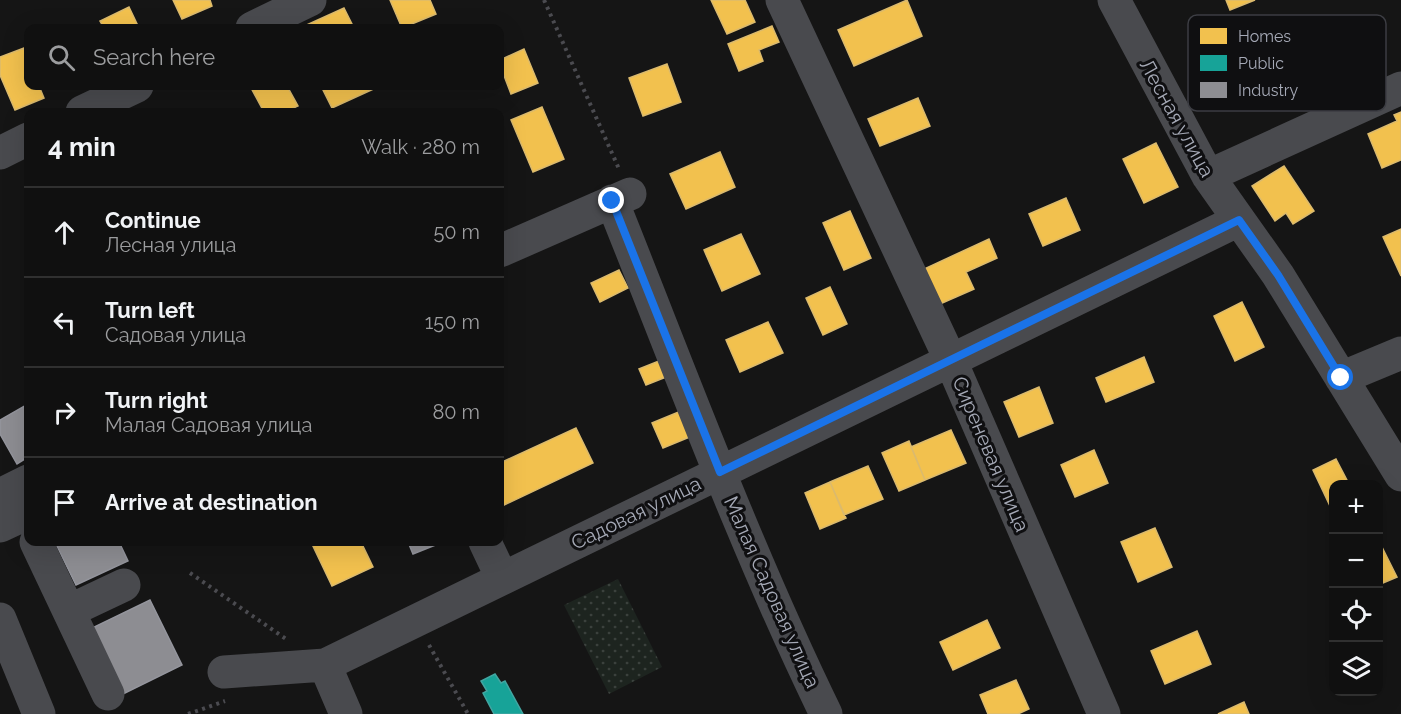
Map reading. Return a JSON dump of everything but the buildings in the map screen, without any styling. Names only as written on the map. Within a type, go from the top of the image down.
[{"type":"street","points":[[260,24],[310,0]]},
{"type":"street","name":"Сиреневая улица","points":[[782,0],[951,359],[1104,714]]},
{"type":"street","name":"Лесная улица","points":[[1114,0],[1208,176],[1278,275],[1401,475]]},
{"type":"street","points":[[1386,95],[1401,88]]},
{"type":"street","points":[[90,108],[129,90]]},
{"type":"street","points":[[1208,176],[1351,111]]},
{"type":"street","points":[[0,153],[24,141]]},
{"type":"street","points":[[504,249],[621,197]]},
{"type":"street","name":"Малая Садовая улица","points":[[621,197],[720,472],[826,714]]},
{"type":"street","name":"Садовая улица","points":[[325,665],[1239,220]]},
{"type":"street","points":[[1341,378],[1401,353]]},
{"type":"street","points":[[19,520],[24,498]]},
{"type":"street","points":[[33,546],[69,611],[108,694]]},
{"type":"street","points":[[487,546],[502,578]]},
{"type":"street","points":[[69,611],[124,585]]},
{"type":"street","points":[[0,619],[39,714]]},
{"type":"street","points":[[224,672],[325,665],[346,714]]},
{"type":"path","points":[[544,0],[621,197]]},
{"type":"path","points":[[190,573],[286,639]]},
{"type":"path","points":[[416,621],[468,714]]},
{"type":"shaded area","points":[[618,579],[662,667],[609,694],[564,605]]},
{"type":"route","points":[[612,201],[720,472],[1239,220],[1278,275],[1341,378]]}]
